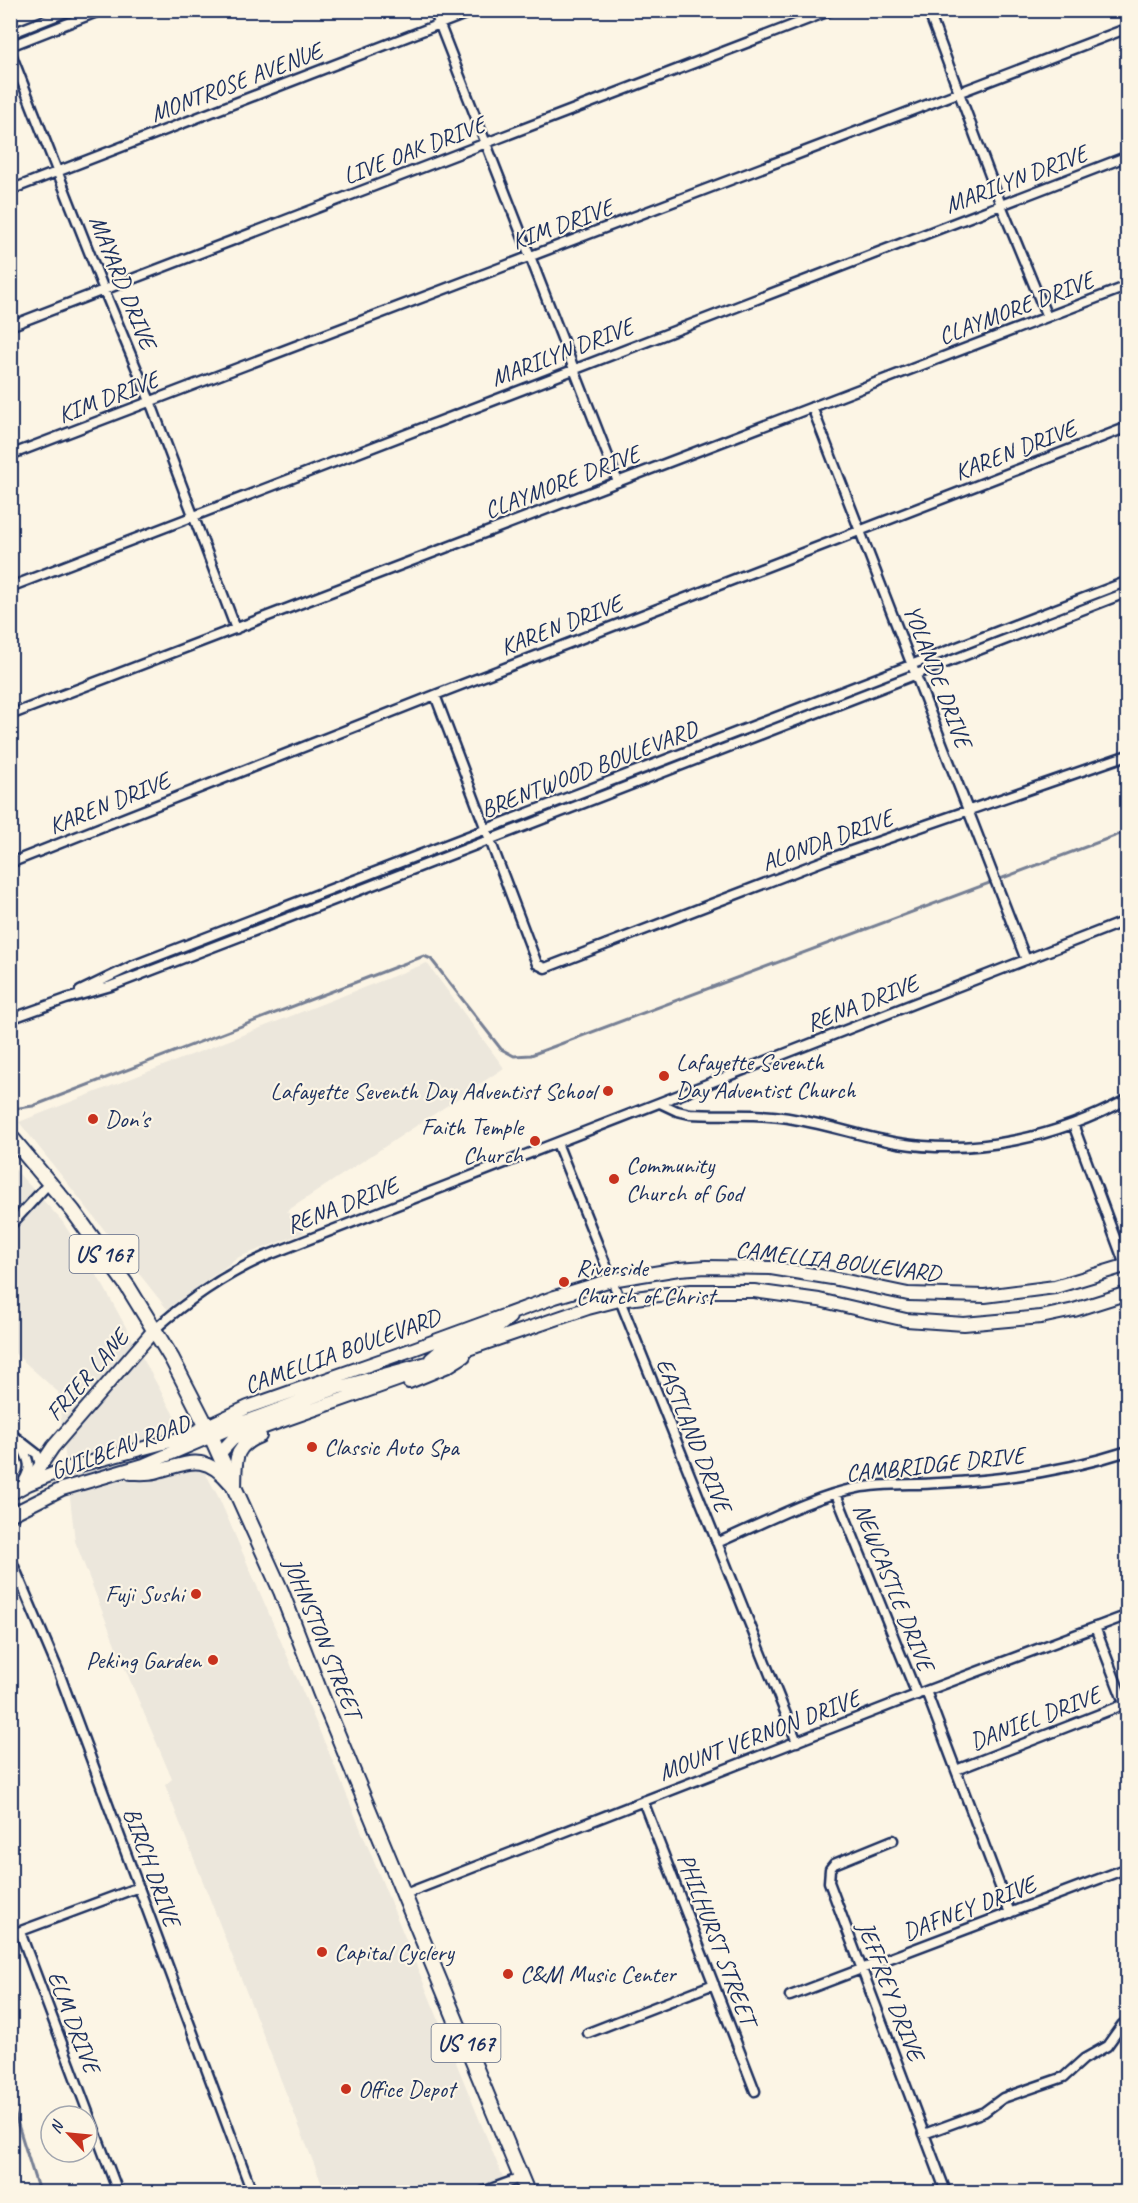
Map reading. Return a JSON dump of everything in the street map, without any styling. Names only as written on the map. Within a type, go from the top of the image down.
[{"type":"main road","name":"JOHNSTON STREET","points":[[10,1136],[73,1211],[128,1287],[154,1329],[209,1431],[280,1591],[527,2193]]},
{"type":"main road","name":"CAMELLIA BOULEVARD","points":[[209,1431],[248,1407],[518,1310],[611,1280],[679,1269],[771,1268],[908,1294],[975,1297],[1055,1287],[1126,1265]]},
{"type":"main road","name":"CAMELLIA BOULEVARD","points":[[209,1431],[337,1388],[427,1363],[588,1308],[619,1300],[691,1291],[754,1291],[819,1300],[906,1320],[964,1324],[1041,1317],[1074,1310],[1128,1293]]},
{"type":"main road","points":[[219,1454],[225,1446],[237,1438],[413,1374],[446,1346],[499,1326],[518,1310]]},
{"type":"main road","name":"FRIER LANE","points":[[10,1506],[18,1501],[53,1447],[154,1329]]},
{"type":"main road","points":[[235,1488],[236,1459],[239,1449],[247,1441],[386,1393],[448,1366],[479,1346]]},
{"type":"main road","name":"GUILBEAU ROAD","points":[[10,1515],[62,1489],[118,1474],[209,1431]]},
{"type":"main road","name":"GUILBEAU ROAD","points":[[13,1493],[28,1484],[74,1467],[209,1431]]},
{"type":"main road","points":[[118,1474],[152,1473],[198,1460],[222,1473],[235,1488]]},
{"type":"street","points":[[10,34],[71,10]]},
{"type":"street","points":[[10,46],[102,10]]},
{"type":"street","points":[[434,10],[572,369],[618,482]]},
{"type":"street","name":"MONTROSE AVENUE","points":[[10,190],[476,10]]},
{"type":"street","name":"LIVE OAK DRIVE","points":[[10,326],[832,10]]},
{"type":"street","points":[[928,10],[1001,205],[1047,317]]},
{"type":"street","name":"KIM DRIVE","points":[[10,456],[1128,28]]},
{"type":"street","name":"MAYARD DRIVE","points":[[10,51],[150,401],[236,629]]},
{"type":"street","name":"MARILYN DRIVE","points":[[10,587],[1128,156]]},
{"type":"street","name":"CLAYMORE DRIVE","points":[[10,715],[1128,286]]},
{"type":"street","name":"YOLANDE DRIVE","points":[[812,407],[1026,960]]},
{"type":"street","name":"KAREN DRIVE","points":[[10,863],[435,695],[1128,427]]},
{"type":"street","name":"BRENTWOOD BOULEVARD","points":[[10,1019],[111,986],[488,834],[913,669],[1128,581]]},
{"type":"street","name":"BRENTWOOD BOULEVARD","points":[[913,669],[1128,592]]},
{"type":"street","points":[[435,695],[488,834]]},
{"type":"street","name":"ALONDA DRIVE","points":[[488,834],[537,964],[542,967],[552,966],[828,859],[1128,755]]},
{"type":"street","name":"RENA DRIVE","points":[[154,1329],[194,1296],[245,1265],[1128,920]]},
{"type":"street","points":[[660,1103],[677,1112],[783,1117],[898,1143],[945,1148],[1020,1140],[1073,1124],[1128,1101]]},
{"type":"street","points":[[1073,1124],[1126,1265]]},
{"type":"street","name":"EASTLAND DRIVE","points":[[557,1143],[797,1742]]},
{"type":"street","points":[[10,1226],[50,1182]]},
{"type":"street","points":[[10,1433],[37,1454],[40,1465]]},
{"type":"street","points":[[13,1493],[28,1473],[30,1465],[29,1457],[21,1442]]},
{"type":"street","name":"CAMBRIDGE DRIVE","points":[[717,1543],[836,1494],[859,1487],[941,1483],[1013,1476],[1095,1462],[1128,1451]]},
{"type":"street","name":"NEWCASTLE DRIVE","points":[[836,1494],[916,1695]]},
{"type":"street","name":"BIRCH DRIVE","points":[[10,1557],[55,1662],[252,2193]]},
{"type":"street","name":"MOUNT VERNON DRIVE","points":[[405,1894],[926,1691],[1128,1615]]},
{"type":"street","points":[[1095,1628],[1126,1707]]},
{"type":"street","name":"NEWCASTLE DRIVE","points":[[926,1691],[1010,1913]]},
{"type":"street","name":"DANIEL DRIVE","points":[[956,1770],[1126,1707]]},
{"type":"street","name":"PHILHURST STREET","points":[[643,1801],[755,2091]]},
{"type":"street","name":"JEFFREY DRIVE","points":[[893,1840],[834,1864],[829,1875],[946,2193]]},
{"type":"street","name":"DAFNEY DRIVE","points":[[790,1996],[1128,1868]]},
{"type":"street","points":[[15,1933],[139,1887]]},
{"type":"street","name":"ELM DRIVE","points":[[15,1933],[118,2193]]},
{"type":"street","points":[[588,2033],[714,1984]]},
{"type":"street","points":[[924,2134],[984,2112],[1003,2098],[1064,2077],[1084,2060],[1107,2046],[1122,2025],[1128,2021]]},
{"type":"street","points":[[482,2193],[521,2178]]},
{"type":"street","points":[[1120,2193],[1128,2190]]},
{"type":"shaded area","points":[[427,963],[504,1068],[287,1211],[304,1233],[239,1257],[167,1309],[19,1122]]},
{"type":"shaded area","points":[[10,1164],[62,1221],[104,1287],[219,1498],[339,1776],[509,2192],[325,2192],[165,1785],[172,1779],[118,1652],[75,1541],[58,1392],[11,1350]]},
{"type":"waterway","points":[[12,1109],[33,1106],[424,956],[431,959],[501,1049],[514,1056],[531,1055],[1128,831]]},
{"type":"waterway","points":[[10,2099],[39,2192]]},
{"type":"place","name":"Lafayette Seventh Day Adventist Church","points":[[664,1076]]},
{"type":"place","name":"Lafayette Seventh Day Adventist School","points":[[608,1091]]},
{"type":"place","name":"Don's","points":[[93,1119]]},
{"type":"place","name":"Faith Temple Church","points":[[535,1141]]},
{"type":"place","name":"Community Church of God","points":[[614,1179]]},
{"type":"place","name":"Riverside Church of Christ","points":[[564,1282]]},
{"type":"place","name":"Classic Auto Spa","points":[[312,1447]]},
{"type":"place","name":"Fuji Sushi","points":[[196,1594]]},
{"type":"place","name":"Peking Garden","points":[[213,1660]]},
{"type":"place","name":"Capital Cyclery","points":[[322,1952]]},
{"type":"place","name":"C&M Music Center","points":[[508,1974]]},
{"type":"place","name":"Office Depot","points":[[346,2089]]}]
